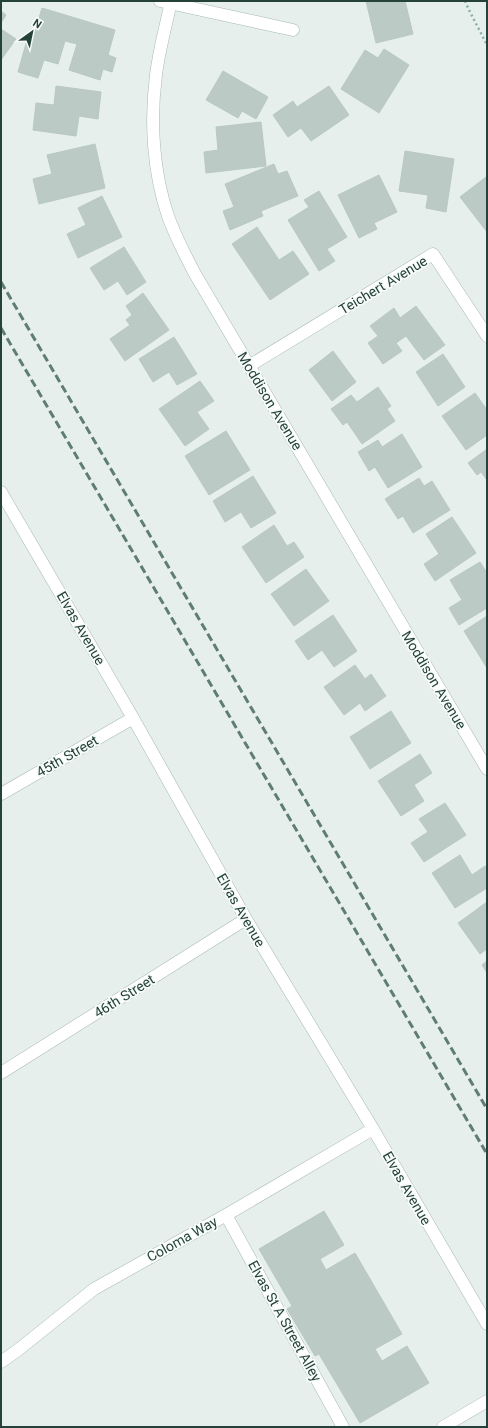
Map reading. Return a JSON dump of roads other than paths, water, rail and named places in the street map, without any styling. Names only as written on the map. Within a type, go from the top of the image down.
[{"type":"street","name":"Moddison Avenue","points":[[293,30],[167,2],[156,74],[153,106],[153,137],[156,169],[167,215],[179,245],[194,274],[487,769]]},
{"type":"street","name":"Teichert Avenue","points":[[249,366],[433,254],[487,336]]},
{"type":"street","name":"Elvas Avenue","points":[[2,498],[133,718],[246,919],[373,1129],[487,1324]]},
{"type":"street","name":"45th Street","points":[[1,794],[133,718]]},
{"type":"street","name":"46th Street","points":[[1,1073],[246,919]]},
{"type":"street","name":"Coloma Way","points":[[1,1362],[94,1290],[373,1129]]},
{"type":"street","name":"Elvas St A Street Alley","points":[[226,1215],[343,1427]]},
{"type":"street","points":[[443,1427],[487,1401]]},
{"type":"railway","points":[[1,282],[487,1109]]},
{"type":"railway","points":[[1,328],[487,1154]]}]
